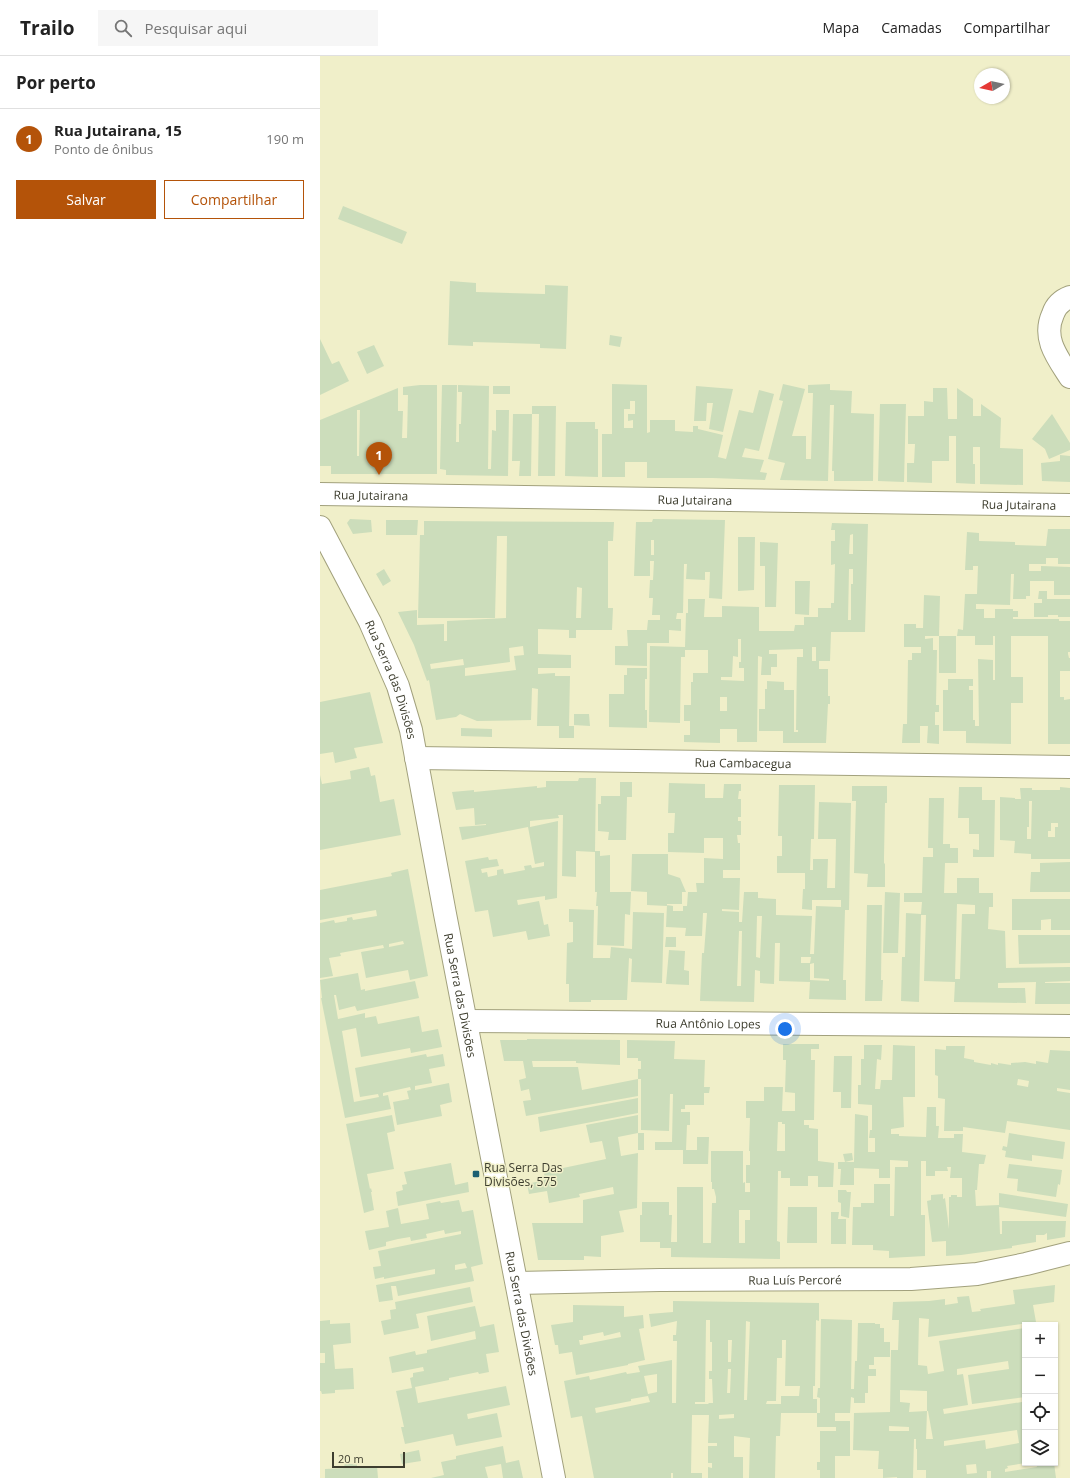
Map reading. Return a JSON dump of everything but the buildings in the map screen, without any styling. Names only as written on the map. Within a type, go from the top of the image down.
[{"type":"street","points":[[1070,297],[1064,299],[1055,307],[1049,322],[1050,338],[1054,351],[1070,377]]},
{"type":"street","name":"Rua Jutairana","points":[[320,494],[1070,505]]},
{"type":"street","name":"Rua Serra das Divisões","points":[[320,528],[370,622],[398,686],[411,730],[466,1021],[518,1282],[554,1478]]},
{"type":"street","name":"Rua Cambacegua","points":[[416,758],[1070,767]]},
{"type":"street","name":"Rua Antônio Lopes","points":[[466,1021],[1070,1026]]},
{"type":"street","name":"Rua Luís Percoré","points":[[518,1282],[911,1279],[976,1274],[1070,1253]]},
{"type":"place","name":"Rua Jutairana, 15","points":[[379,475]]},
{"type":"place","name":"Rua Serra Das Divisões, 575","points":[[476,1174]]}]
